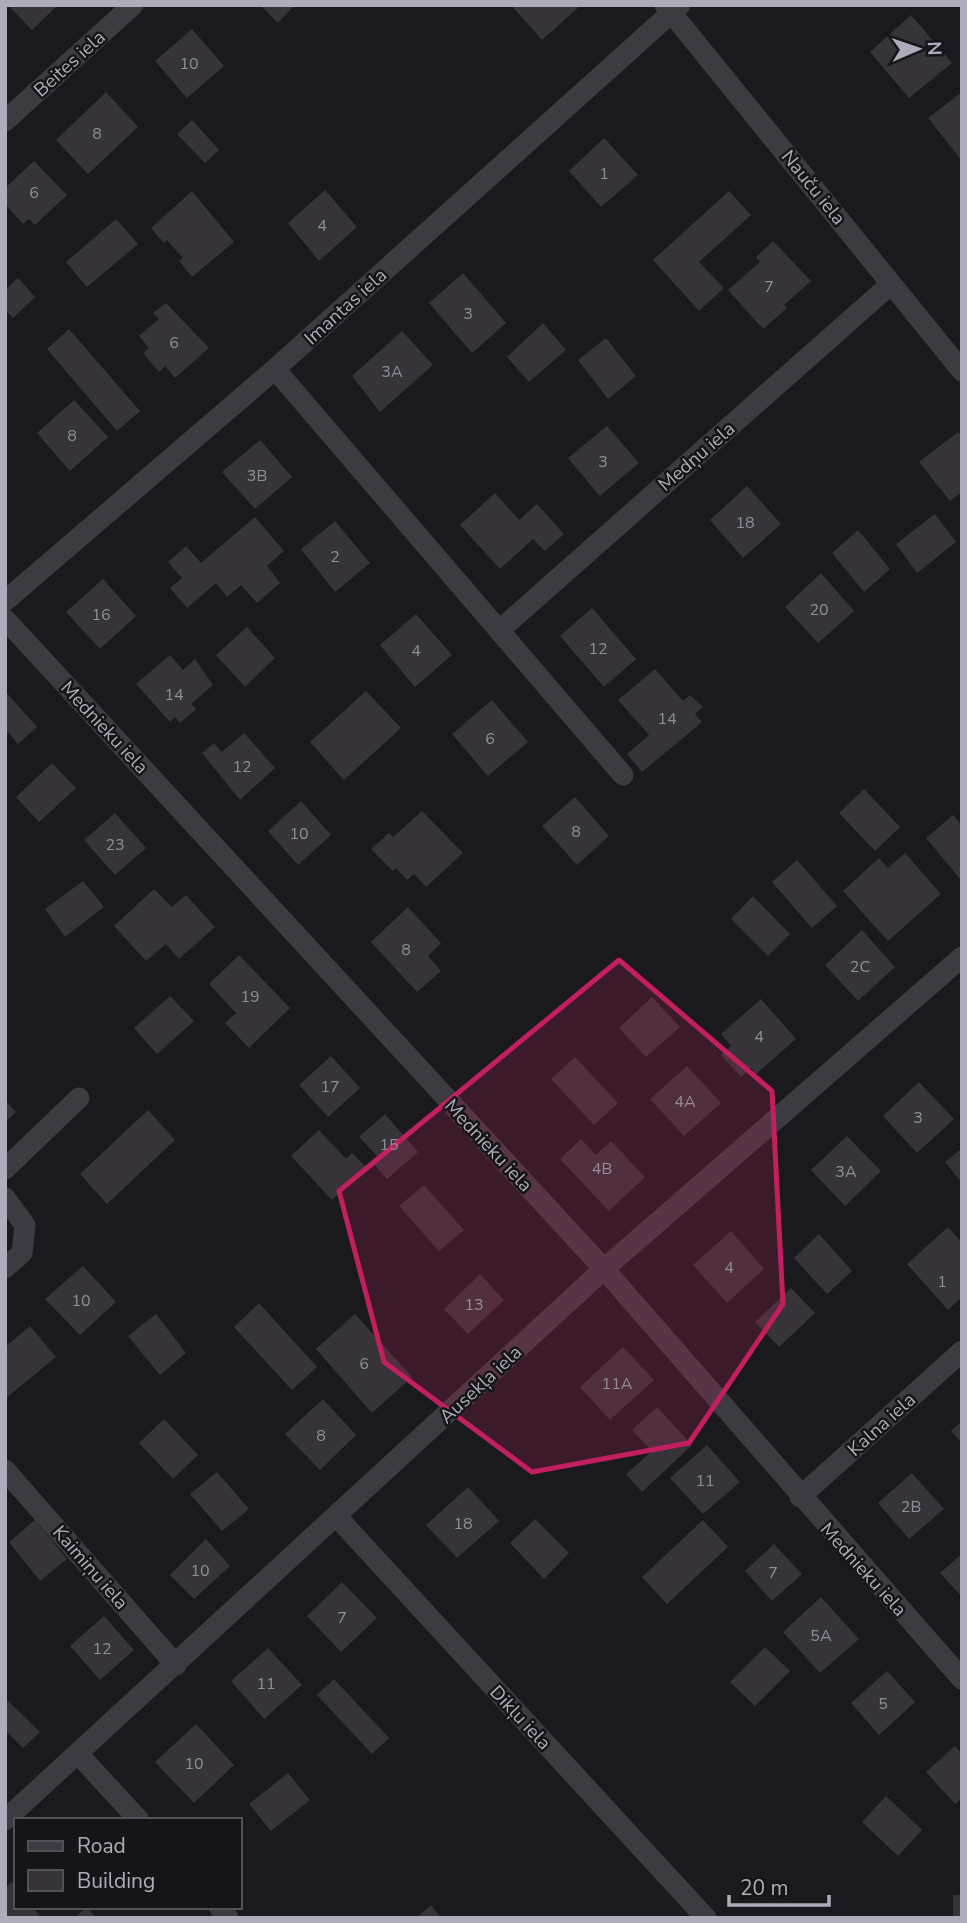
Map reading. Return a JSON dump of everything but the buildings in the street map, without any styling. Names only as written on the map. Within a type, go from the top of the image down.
[{"type":"street","name":"Beites iela","points":[[5,121],[134,5]]},
{"type":"street","name":"Nauču iela","points":[[672,7],[962,371]]},
{"type":"street","name":"Imantas iela","points":[[5,601],[275,369],[672,7]]},
{"type":"street","name":"Medņu iela","points":[[500,629],[891,284]]},
{"type":"street","points":[[275,369],[623,775]]},
{"type":"street","name":"Mednieku iela","points":[[5,620],[604,1269],[800,1497],[962,1679]]},
{"type":"street","name":"Ausekļa iela","points":[[5,1821],[604,1269],[962,957]]},
{"type":"street","points":[[5,1169],[79,1098]]},
{"type":"street","points":[[5,1198],[25,1225],[22,1253],[5,1268]]},
{"type":"street","name":"Kalna iela","points":[[800,1497],[962,1351]]},
{"type":"street","name":"Kaimiņu iela","points":[[5,1470],[176,1665]]},
{"type":"street","name":"Dikļu iela","points":[[337,1517],[706,1918]]},
{"type":"street","points":[[79,1755],[137,1818]]},
{"type":"highlighted area","points":[[619,960],[772,1091],[783,1304],[689,1443],[532,1472],[384,1362],[339,1191]]}]
